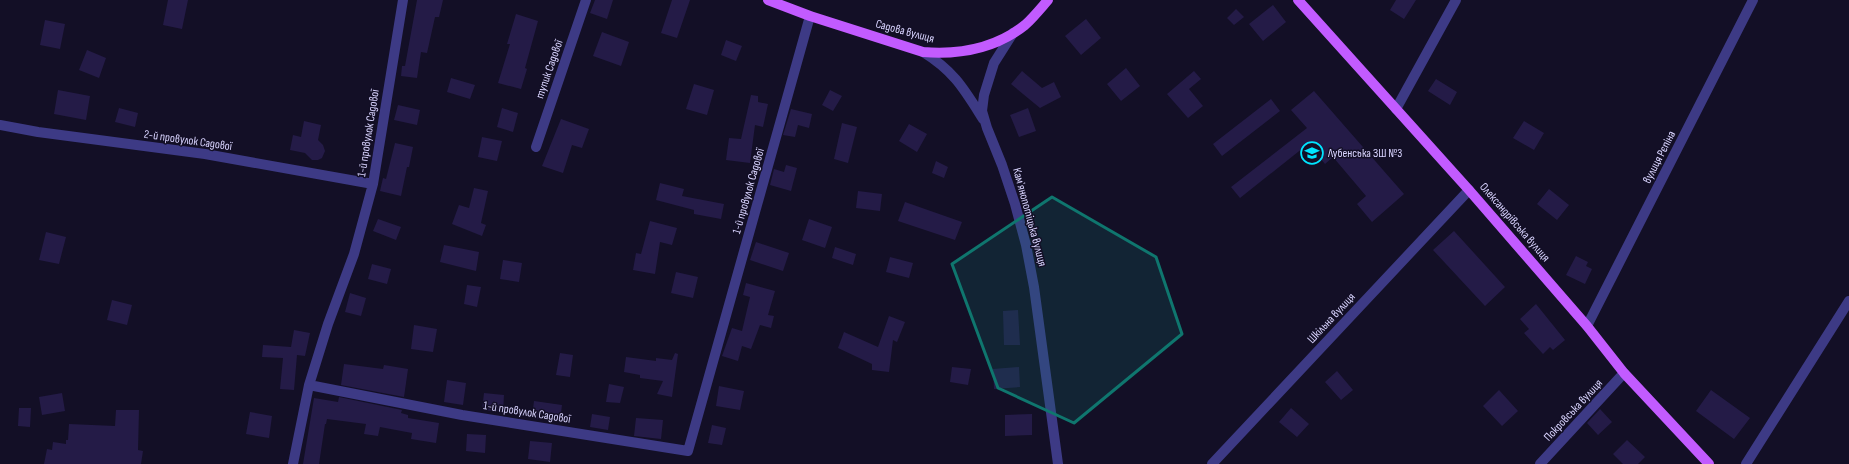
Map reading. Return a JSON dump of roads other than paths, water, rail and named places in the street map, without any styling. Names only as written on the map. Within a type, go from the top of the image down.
[{"type":"main road","name":"Садова вулиця","points":[[768,0],[810,16],[923,52],[954,53],[985,47],[1013,33],[1026,24],[1048,0]]},
{"type":"main road","name":"Олександрівська вулиця","points":[[1298,0],[1469,190],[1587,326],[1624,373],[1709,464]]},
{"type":"street","name":"1-й провулок Садової","points":[[403,0],[373,184],[354,254],[328,324],[309,384],[462,415],[688,451],[810,16]]},
{"type":"street","name":"тупик Садової","points":[[536,147],[586,0]]},
{"type":"street","points":[[1396,109],[1456,0]]},
{"type":"street","name":"вулиця Рєпіна","points":[[1587,326],[1753,0]]},
{"type":"street","name":"Камʼянопотіцька вулиця","points":[[1013,33],[994,63],[984,95],[982,111],[1004,172],[1026,245],[1034,288],[1058,464]]},
{"type":"street","points":[[923,52],[938,61],[952,73],[964,87],[985,121]]},
{"type":"street","name":"2-й провулок Садової","points":[[0,125],[38,132],[205,154],[373,184]]},
{"type":"street","name":"Шкільна вулиця","points":[[1212,464],[1469,190]]},
{"type":"street","points":[[1746,464],[1849,301]]},
{"type":"street","name":"Покровська вулиця","points":[[1540,464],[1624,373]]},
{"type":"street","points":[[293,464],[309,384]]},
{"type":"place","name":"Лубенська ЗШ №3","points":[[1312,153]]}]
